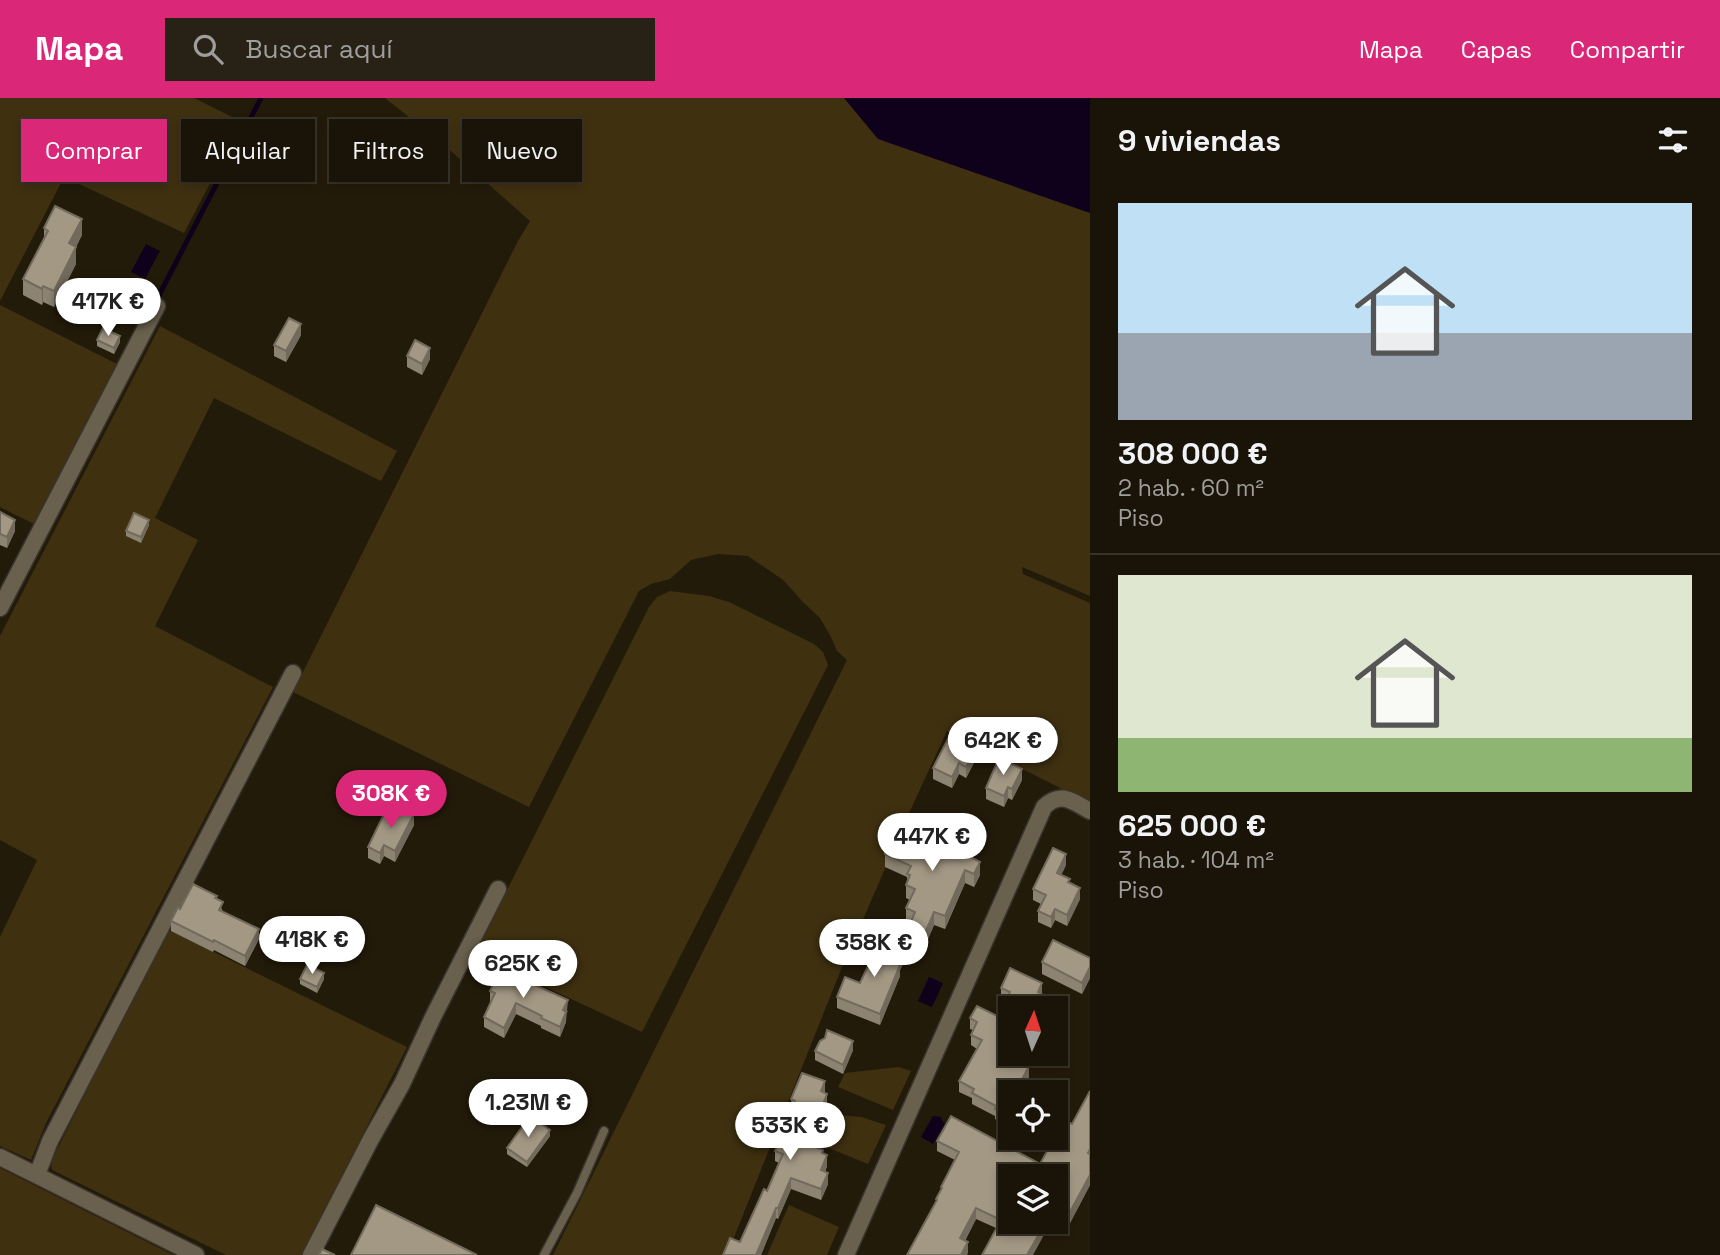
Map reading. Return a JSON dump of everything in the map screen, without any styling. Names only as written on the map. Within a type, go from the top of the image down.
[{"type":"street","points":[[0,608],[157,306]]},
{"type":"street","points":[[37,1175],[50,1141],[293,673]]},
{"type":"street","points":[[846,1255],[1044,807],[1055,799],[1065,798],[1090,811]]},
{"type":"street","points":[[311,1255],[402,1084],[498,890]]},
{"type":"street","points":[[0,1157],[196,1255]]},
{"type":"lane","points":[[544,1255],[604,1132]]},
{"type":"shaded area","points":[[0,98],[194,98],[236,119],[181,119],[181,182],[211,182],[184,233],[75,182],[167,182],[167,119],[21,119],[21,182],[61,182],[0,301]]},
{"type":"shaded area","points":[[385,98],[1090,98],[1090,596],[1022,567],[1023,574],[1090,603],[1090,803],[947,731],[840,972],[727,1255],[553,1255],[847,660],[837,651],[820,618],[783,580],[748,556],[718,554],[691,560],[670,579],[651,584],[639,591],[529,807],[293,692],[530,221],[486,182],[582,182],[582,119],[462,119],[462,161],[448,149],[448,119],[411,119]]},
{"type":"shaded area","points":[[844,98],[1090,98],[1090,213],[878,139]]},
{"type":"shaded area","points":[[146,244],[160,251],[145,279],[131,272]]},
{"type":"shaded area","points":[[0,305],[117,364],[34,524],[0,507]]},
{"type":"shaded area","points":[[160,326],[397,451],[381,481],[214,398],[155,518],[198,540],[155,626],[273,687],[46,1123],[31,1160],[0,1146],[0,937],[37,860],[0,840],[0,636]]},
{"type":"shaded area","points":[[670,591],[709,596],[729,602],[814,644],[823,652],[828,665],[642,1032],[475,954],[649,607],[657,597]]},
{"type":"shaded area","points":[[167,929],[407,1047],[302,1255],[226,1255],[52,1170],[51,1162]]},
{"type":"shaded area","points":[[929,977],[943,983],[932,1007],[918,1001]]},
{"type":"shaded area","points":[[899,1067],[911,1071],[893,1110],[838,1087],[845,1073]]},
{"type":"shaded area","points":[[830,1114],[861,1117],[886,1125],[868,1164],[779,1128],[784,1120],[821,1134]]},
{"type":"shaded area","points":[[933,1116],[941,1117],[945,1123],[933,1144],[921,1137]]},
{"type":"shaded area","points":[[0,1168],[173,1255],[0,1255]]},
{"type":"shaded area","points":[[789,1205],[839,1227],[827,1255],[767,1255]]},
{"type":"building","points":[[55,206],[82,219],[69,243],[76,247],[54,291],[43,286],[42,289],[23,279],[48,231],[44,228]]},
{"type":"building","points":[[289,318],[301,324],[286,351],[274,345]]},
{"type":"building","points":[[103,328],[120,336],[114,348],[97,340]]},
{"type":"building","points":[[415,340],[430,348],[422,364],[407,356]]},
{"type":"building","points":[[0,512],[15,520],[7,537],[0,534]]},
{"type":"building","points":[[134,513],[149,520],[141,537],[126,531]]},
{"type":"building","points":[[950,735],[976,748],[966,767],[959,763],[952,777],[933,768]]},
{"type":"building","points":[[999,758],[1022,769],[1012,789],[1008,787],[1004,796],[986,788]]},
{"type":"building","points":[[398,806],[414,814],[395,851],[384,845],[380,853],[368,847],[384,814],[392,818]]},
{"type":"building","points":[[931,820],[972,841],[965,854],[980,862],[974,874],[965,870],[945,916],[934,912],[919,947],[904,939],[915,912],[906,908],[915,889],[906,885],[911,866],[885,854],[894,835],[913,843],[917,835],[922,837]]},
{"type":"building","points":[[1053,848],[1066,854],[1057,873],[1080,888],[1067,915],[1055,909],[1051,917],[1038,911],[1046,895],[1033,889]]},
{"type":"building","points":[[193,884],[223,902],[219,910],[259,929],[245,956],[171,921]]},
{"type":"building","points":[[881,939],[905,948],[880,1014],[837,997],[845,977],[860,983]]},
{"type":"building","points":[[1053,940],[1090,958],[1090,967],[1082,983],[1042,962]]},
{"type":"building","points":[[307,965],[324,973],[317,987],[300,979]]},
{"type":"building","points":[[1010,968],[1042,983],[1038,992],[1043,995],[1008,996],[1010,992],[1001,988]]},
{"type":"building","points":[[500,969],[568,1000],[560,1027],[516,1003],[504,1028],[484,1017],[495,993],[490,991]]},
{"type":"building","points":[[977,1006],[998,1016],[998,1066],[1029,1066],[1022,1080],[998,1080],[998,1110],[995,1109],[996,1106],[972,1093],[974,1089],[959,1081],[982,1040],[971,1035],[977,1022],[970,1018]]},
{"type":"building","points":[[827,1030],[853,1041],[843,1065],[815,1051],[820,1041],[825,1038]]},
{"type":"building","points":[[802,1073],[825,1081],[821,1091],[827,1094],[823,1104],[827,1106],[812,1146],[823,1150],[822,1153],[827,1155],[821,1170],[828,1173],[821,1189],[791,1178],[756,1255],[723,1255],[730,1238],[740,1242],[764,1189],[767,1191],[783,1154],[775,1151],[795,1101],[791,1099]]},
{"type":"building","points":[[1090,1091],[1090,1175],[1070,1212],[1068,1164],[1040,1164],[1048,1150],[1068,1150],[1068,1122],[1072,1124]]},
{"type":"building","points":[[530,1116],[550,1130],[527,1162],[507,1148]]},
{"type":"building","points":[[951,1116],[998,1141],[998,1150],[1014,1150],[1040,1164],[998,1164],[998,1219],[976,1208],[960,1238],[968,1242],[961,1255],[907,1255],[959,1152],[937,1141]]},
{"type":"building","points":[[376,1205],[477,1255],[351,1255]]},
{"type":"building","points":[[998,1226],[998,1234],[1039,1234],[1027,1255],[982,1255]]},
{"type":"building","points":[[322,1249],[335,1255],[319,1255]]},
{"type":"waterway","points":[[155,303],[261,98]]}]
